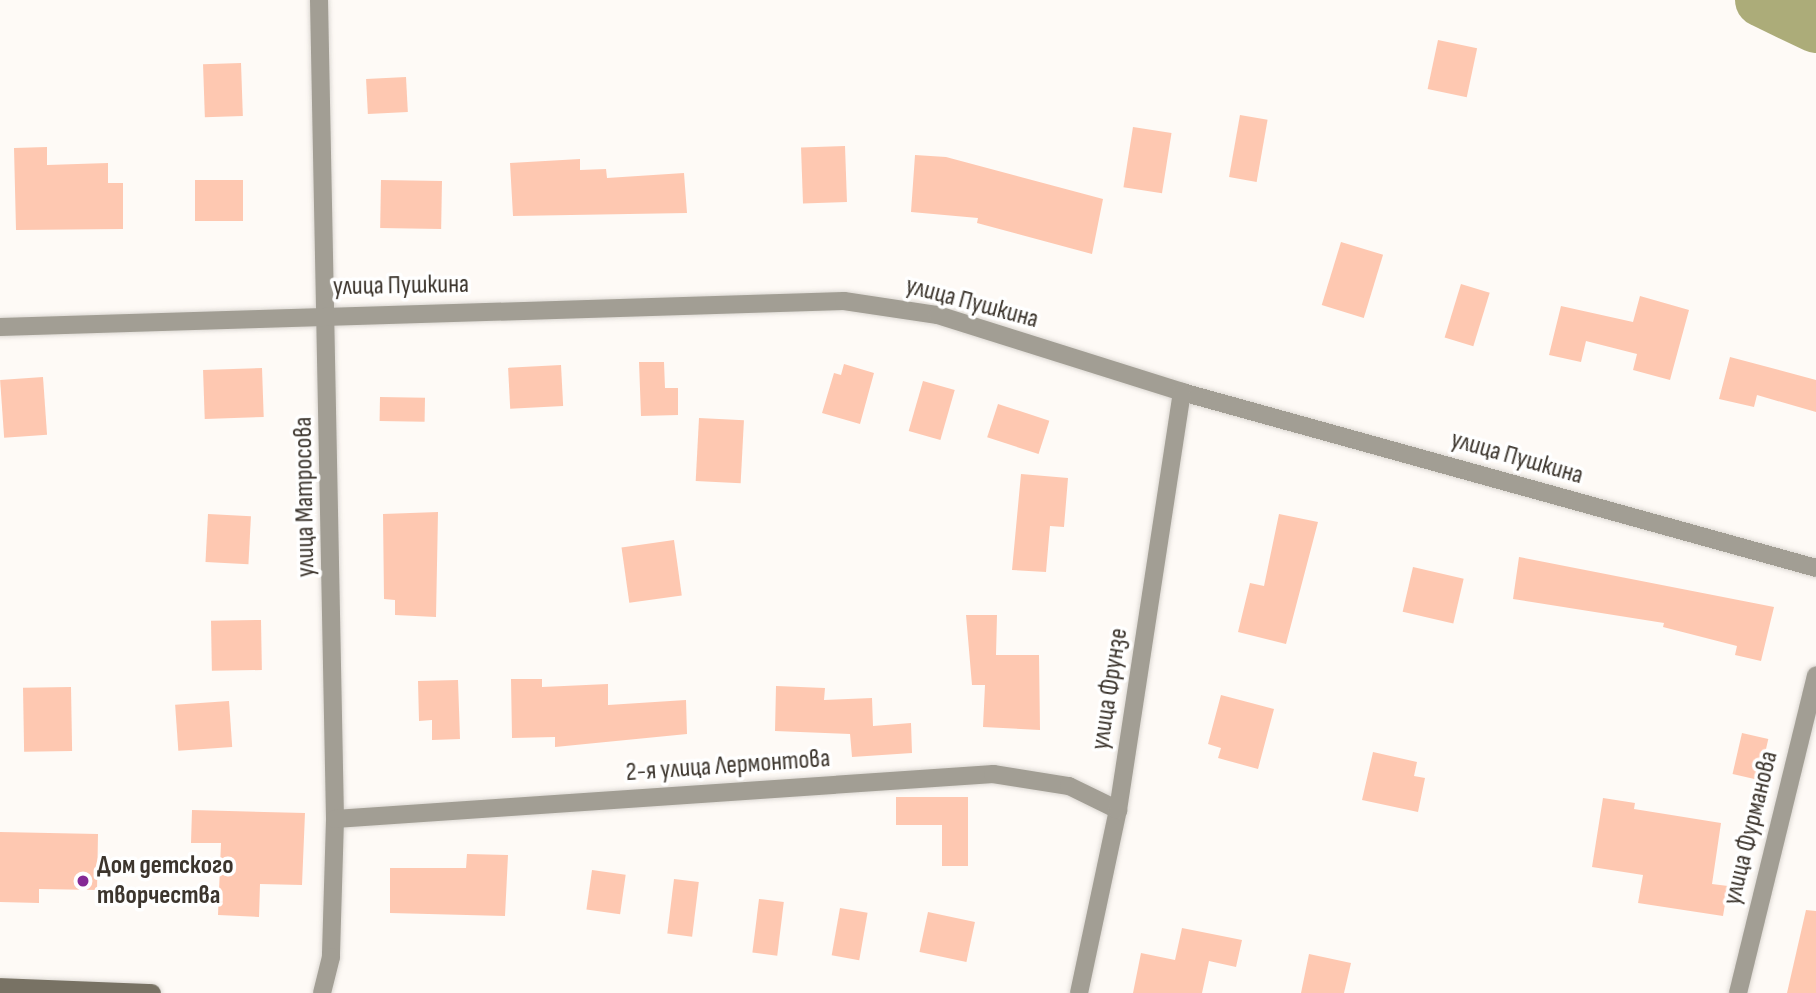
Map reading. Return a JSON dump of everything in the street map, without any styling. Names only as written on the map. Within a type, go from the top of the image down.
[{"type":"street","name":"улица Матросова","points":[[319,0],[328,314],[335,819],[331,957],[322,993]]},
{"type":"street","name":"улица Пушкина","points":[[0,327],[328,314],[844,301],[938,315],[1182,392],[1816,568]]},
{"type":"street","name":"улица Фрунзе","points":[[1079,993],[1118,810],[1182,392]]},
{"type":"street","name":"улица Фурманова","points":[[1738,993],[1816,676]]},
{"type":"street","name":"2-я улица Лермонтова","points":[[335,819],[993,774],[1069,786],[1118,810]]},
{"type":"street","points":[[0,987],[152,993]]},
{"type":"building","points":[[1438,40],[1477,48],[1467,97],[1428,89]]},
{"type":"building","points":[[241,63],[243,116],[205,117],[203,64]]},
{"type":"building","points":[[406,77],[408,112],[368,114],[366,79]]},
{"type":"building","points":[[1240,115],[1268,120],[1257,182],[1229,177]]},
{"type":"building","points":[[1133,127],[1172,133],[1162,193],[1123,187]]},
{"type":"building","points":[[845,146],[847,202],[803,204],[801,148]]},
{"type":"building","points":[[47,147],[47,165],[108,163],[108,183],[123,183],[123,229],[16,230],[14,148]]},
{"type":"building","points":[[915,155],[946,157],[1103,199],[1092,254],[977,223],[978,218],[911,212]]},
{"type":"building","points":[[580,159],[580,170],[606,169],[607,178],[684,173],[687,213],[513,216],[510,163]]},
{"type":"building","points":[[195,180],[243,180],[243,221],[195,221]]},
{"type":"building","points":[[381,180],[442,181],[441,229],[380,228]]},
{"type":"building","points":[[1341,242],[1383,255],[1364,318],[1322,305]]},
{"type":"building","points":[[1461,284],[1490,293],[1473,346],[1445,338]]},
{"type":"building","points":[[1640,296],[1689,310],[1670,380],[1633,370],[1637,354],[1586,341],[1581,362],[1549,355],[1561,306],[1633,322]]},
{"type":"building","points":[[1730,357],[1816,380],[1816,412],[1757,395],[1754,407],[1719,399]]},
{"type":"building","points":[[639,362],[664,362],[665,388],[678,388],[678,415],[641,416]]},
{"type":"building","points":[[844,364],[874,373],[860,424],[822,413],[834,373],[841,375]]},
{"type":"building","points":[[561,365],[563,406],[510,409],[508,368]]},
{"type":"building","points":[[262,368],[264,417],[205,419],[203,370]]},
{"type":"building","points":[[43,377],[47,435],[4,438],[0,380]]},
{"type":"building","points":[[923,381],[955,390],[940,440],[909,431]]},
{"type":"building","points":[[380,397],[425,398],[425,422],[380,421]]},
{"type":"building","points":[[998,404],[1049,421],[1039,454],[987,437]]},
{"type":"building","points":[[699,418],[744,420],[741,483],[696,481]]},
{"type":"building","points":[[1021,474],[1068,478],[1064,527],[1050,526],[1046,572],[1012,570]]},
{"type":"building","points":[[438,512],[436,617],[395,615],[395,600],[384,599],[383,514]]},
{"type":"building","points":[[208,514],[251,516],[248,564],[205,562]]},
{"type":"building","points":[[1279,514],[1318,522],[1286,644],[1238,632],[1250,583],[1264,586]]},
{"type":"building","points":[[674,540],[682,595],[629,603],[622,547]]},
{"type":"building","points":[[1519,557],[1774,607],[1761,661],[1735,655],[1737,646],[1663,627],[1664,623],[1513,599]]},
{"type":"building","points":[[1413,567],[1464,579],[1453,624],[1403,612]]},
{"type":"building","points":[[966,615],[997,615],[996,655],[1039,655],[1040,730],[983,727],[985,685],[972,685]]},
{"type":"building","points":[[261,620],[262,670],[212,671],[211,621]]},
{"type":"building","points":[[511,679],[542,679],[542,687],[608,684],[608,705],[686,700],[687,734],[555,747],[555,737],[512,738]]},
{"type":"building","points":[[458,680],[460,739],[432,740],[432,720],[419,721],[418,681]]},
{"type":"building","points":[[776,686],[825,688],[824,700],[872,698],[873,726],[911,723],[912,753],[852,757],[850,734],[775,731]]},
{"type":"building","points":[[71,687],[72,751],[24,752],[23,688]]},
{"type":"building","points":[[1221,695],[1274,709],[1258,769],[1218,758],[1221,748],[1208,744]]},
{"type":"building","points":[[229,701],[232,747],[178,751],[175,705]]},
{"type":"building","points":[[1742,733],[1768,739],[1759,780],[1733,774]]},
{"type":"building","points":[[1373,752],[1417,762],[1414,776],[1425,778],[1418,812],[1362,800]]},
{"type":"building","points":[[896,797],[968,797],[968,866],[942,866],[942,825],[896,825]]},
{"type":"building","points":[[1603,798],[1635,803],[1634,809],[1721,823],[1712,884],[1728,886],[1723,916],[1638,903],[1643,875],[1592,867]]},
{"type":"building","points":[[192,810],[305,813],[302,885],[260,884],[259,917],[218,915],[221,843],[191,843]]},
{"type":"building","points":[[0,832],[98,834],[97,890],[39,889],[39,903],[0,902]]},
{"type":"building","points":[[467,854],[508,855],[505,916],[390,913],[390,868],[466,868]]},
{"type":"building","points":[[592,870],[626,875],[620,914],[586,910]]},
{"type":"building","points":[[674,879],[699,882],[692,937],[667,934]]},
{"type":"building","points":[[759,899],[784,902],[777,956],[752,953]]},
{"type":"building","points":[[840,908],[868,913],[859,960],[832,955]]},
{"type":"building","points":[[1806,910],[1816,911],[1816,993],[1787,993]]},
{"type":"building","points":[[928,912],[975,922],[966,962],[919,952]]},
{"type":"building","points":[[1182,928],[1242,940],[1236,967],[1209,961],[1202,993],[1133,993],[1141,953],[1175,960]]},
{"type":"building","points":[[1309,954],[1351,963],[1344,993],[1301,993]]},
{"type":"waterway","points":[[1762,0],[1816,26]]},
{"type":"place","name":"Дом детского творчества","points":[[83,881]]}]
